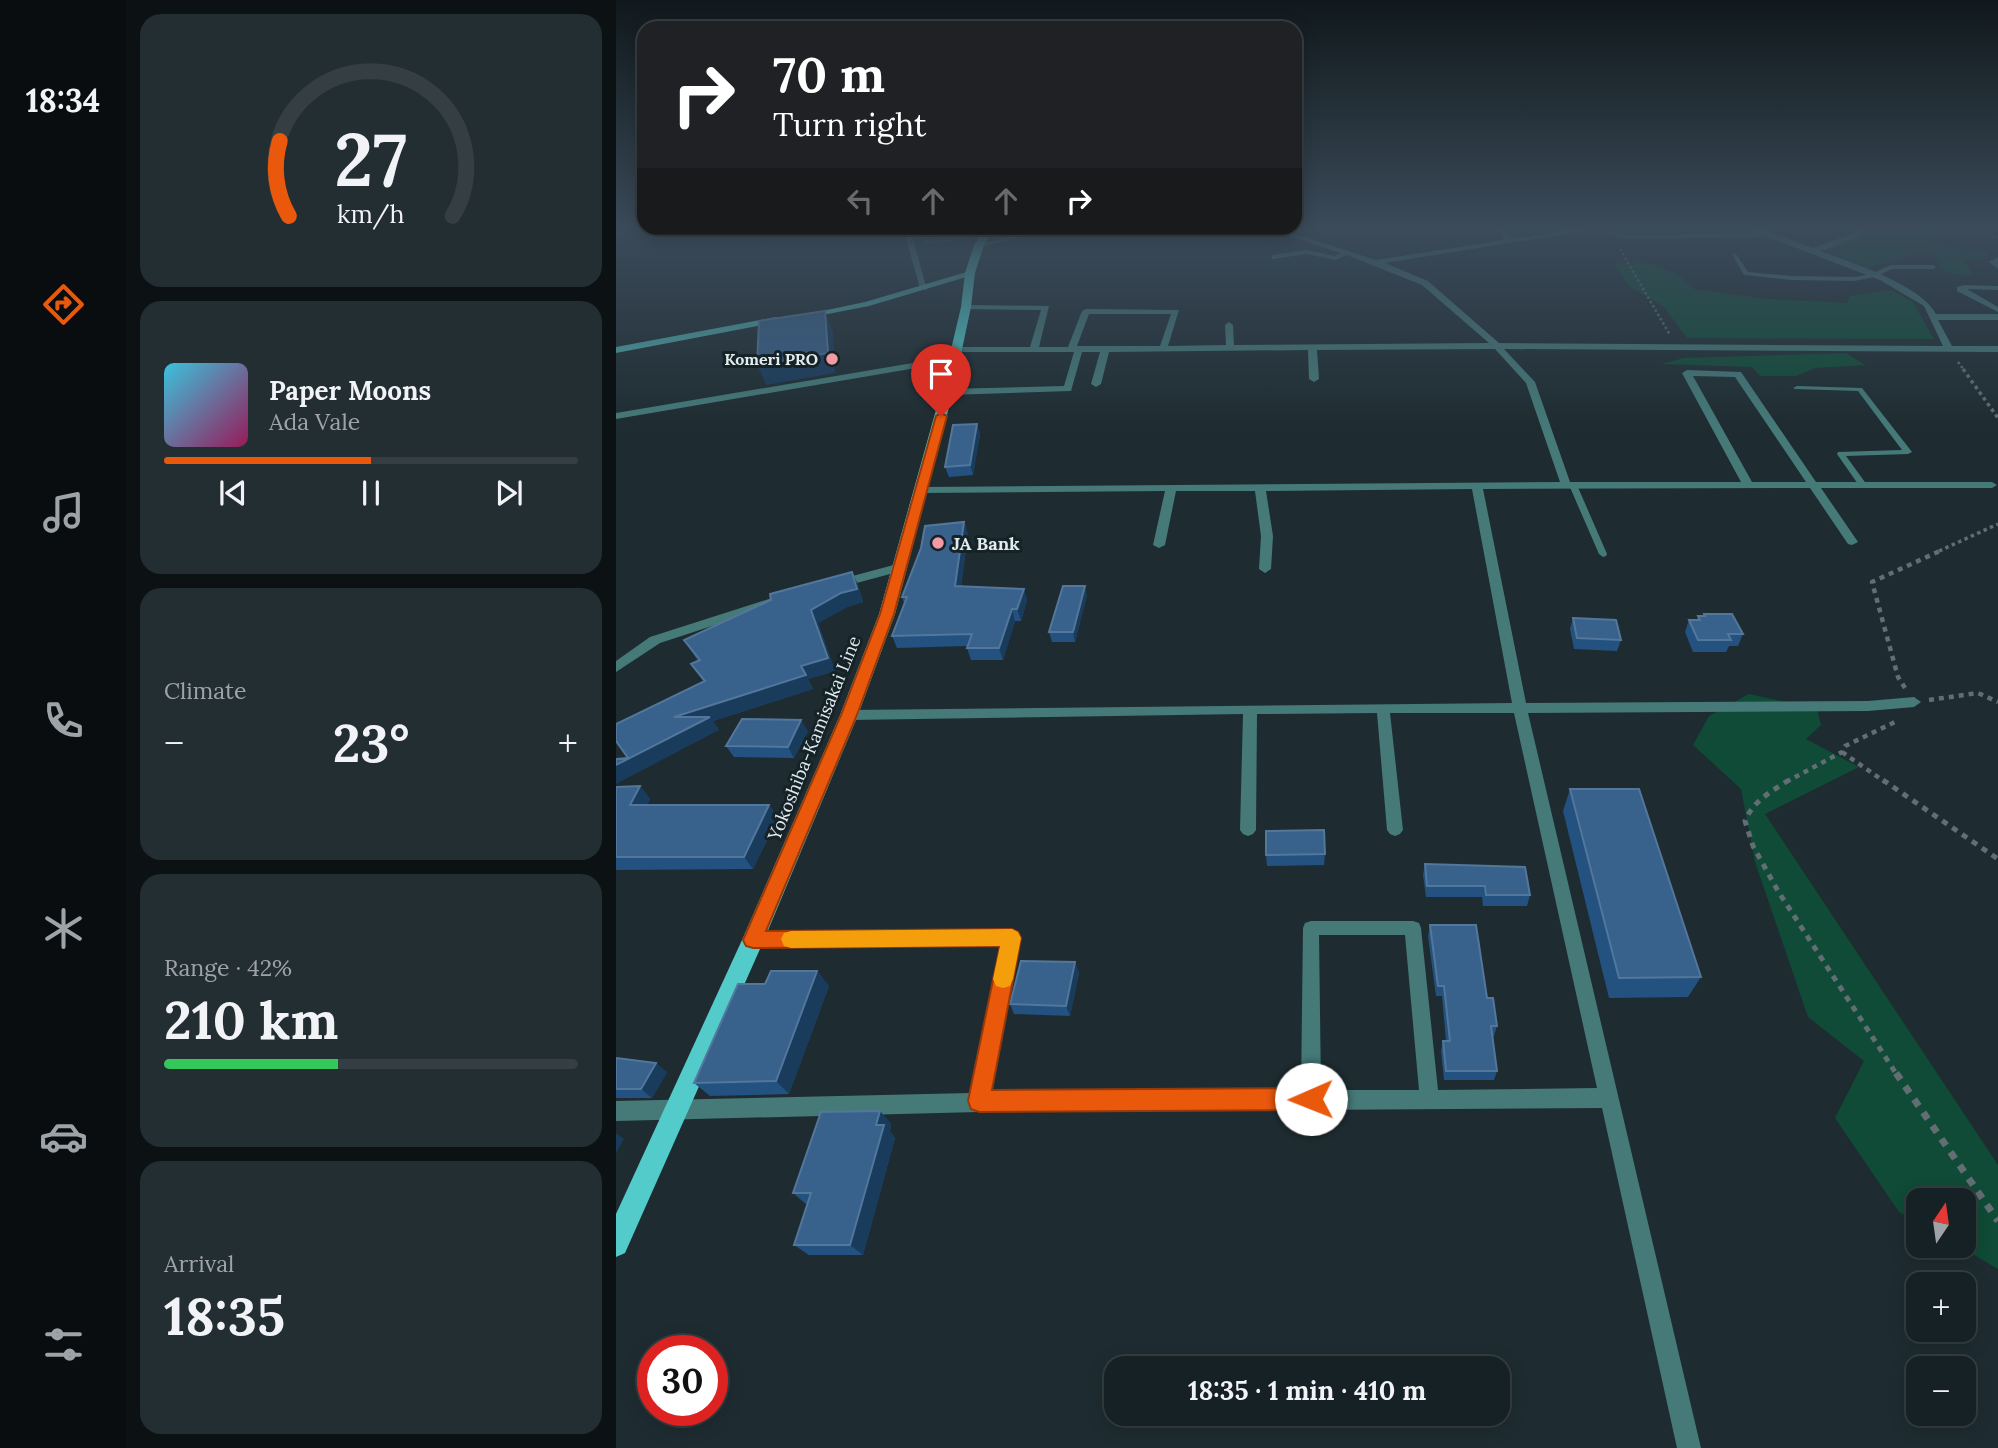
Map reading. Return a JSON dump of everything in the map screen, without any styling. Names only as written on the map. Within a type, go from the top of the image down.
[{"type":"main road","name":"Yokoshiba-Kamisakai Line","points":[[616,1244],[674,1110],[753,940],[849,715],[887,614],[947,392],[967,295]]},
{"type":"street","points":[[800,316],[900,295]]},
{"type":"street","points":[[1438,295],[1497,346],[1531,382],[1570,485]]},
{"type":"street","points":[[1909,295],[1927,305],[1949,349]]},
{"type":"street","points":[[1970,295],[1998,310]]},
{"type":"street","points":[[966,307],[1045,307],[1034,348]]},
{"type":"street","points":[[947,392],[1068,389],[1086,311],[1176,312],[1164,346]]},
{"type":"street","points":[[1933,317],[1998,317]]},
{"type":"street","points":[[616,350],[787,318]]},
{"type":"street","points":[[1228,325],[1230,346]]},
{"type":"street","points":[[1312,346],[1314,379]]},
{"type":"street","points":[[616,416],[955,355],[1034,348],[1497,346],[1998,349]]},
{"type":"street","points":[[1096,384],[1106,347]]},
{"type":"street","points":[[1748,484],[1686,373],[1738,373],[1852,541]]},
{"type":"street","points":[[922,490],[1748,484],[1993,485]]},
{"type":"street","points":[[1478,487],[1520,708],[1689,1448]]},
{"type":"street","points":[[1159,545],[1171,488]]},
{"type":"street","points":[[1260,488],[1267,536],[1265,569]]},
{"type":"street","points":[[820,589],[901,567]]},
{"type":"street","points":[[616,667],[655,640],[793,596]]},
{"type":"street","points":[[849,715],[1250,709],[1868,706],[1914,702]]},
{"type":"street","points":[[1248,830],[1250,709]]},
{"type":"street","points":[[1383,709],[1395,830]]},
{"type":"street","points":[[1311,1099],[1311,928],[1413,928],[1429,1099]]},
{"type":"street","points":[[753,940],[1012,938],[979,1101]]},
{"type":"street","points":[[616,1111],[979,1101],[1608,1098]]},
{"type":"lane","points":[[1797,388],[1860,389],[1908,452],[1841,454],[1863,485]]},
{"type":"lane","points":[[1570,485],[1603,554]]},
{"type":"path","points":[[1646,295],[1678,348]]},
{"type":"path","points":[[1949,349],[1998,418]]},
{"type":"path","points":[[1998,524],[1872,582],[1898,677],[1919,710],[1845,746],[1842,752],[1752,806],[1745,820],[1746,833],[1758,858],[1820,958],[1998,1220]]},
{"type":"path","points":[[1914,702],[1978,693],[1998,702]]},
{"type":"path","points":[[1842,752],[1998,859]]},
{"type":"green space","points":[[1643,295],[1735,295],[1847,303],[1850,296],[1899,295],[1913,302],[1934,339],[1687,338],[1664,307]]},
{"type":"green space","points":[[1846,353],[1865,365],[1816,368],[1796,376],[1760,376],[1752,367],[1661,364],[1684,358]]},
{"type":"green space","points":[[1749,694],[1817,709],[1821,725],[1806,739],[1859,767],[1765,814],[1998,1165],[1998,1269],[1976,1256],[1976,1188],[1906,1188],[1906,1216],[1899,1212],[1835,1118],[1864,1061],[1808,1017],[1755,862],[1741,789],[1693,745],[1709,716]]},
{"type":"building","points":[[825,311],[828,353],[757,365],[759,321]]},
{"type":"building","points":[[977,424],[970,465],[945,467],[953,425]]},
{"type":"building","points":[[964,522],[955,586],[1024,589],[1017,609],[1012,609],[999,648],[967,648],[972,634],[892,636],[907,597],[902,597],[921,548],[925,526]]},
{"type":"building","points":[[852,572],[857,589],[841,593],[811,610],[828,658],[801,666],[806,675],[674,717],[710,717],[616,765],[616,759],[628,758],[616,741],[616,724],[705,681],[691,664],[700,660],[684,640],[771,600],[770,594]]},
{"type":"building","points":[[1063,586],[1085,586],[1073,632],[1049,632]]},
{"type":"building","points":[[1704,614],[1732,614],[1743,634],[1728,634],[1731,640],[1698,640],[1689,620],[1700,620],[1698,616],[1705,616]]},
{"type":"building","points":[[1573,618],[1616,620],[1621,640],[1577,638]]},
{"type":"building","points":[[742,719],[801,720],[788,747],[726,746]]},
{"type":"building","points":[[640,786],[630,805],[769,805],[744,857],[616,857],[616,787]]},
{"type":"building","points":[[1570,789],[1639,789],[1701,977],[1619,978]]},
{"type":"building","points":[[1324,830],[1325,854],[1266,855],[1266,831]]},
{"type":"building","points":[[1425,864],[1525,867],[1530,895],[1486,895],[1485,886],[1427,886]]},
{"type":"building","points":[[1430,925],[1476,925],[1487,998],[1493,998],[1497,1026],[1491,1026],[1497,1071],[1446,1071],[1443,1041],[1450,1041],[1444,986],[1438,986]]},
{"type":"building","points":[[1021,961],[1075,962],[1066,1006],[1010,1004]]},
{"type":"building","points":[[771,971],[817,971],[776,1081],[694,1083],[738,984],[765,984]]},
{"type":"building","points":[[616,1058],[656,1063],[641,1089],[616,1089]]},
{"type":"building","points":[[880,1111],[876,1125],[884,1125],[850,1245],[794,1245],[811,1193],[793,1193],[821,1112]]},
{"type":"slow traffic","points":[[791,939],[1012,938],[1003,979]]},
{"type":"place","name":"Komeri PRO","points":[[832,359]]},
{"type":"place","name":"JA Bank","points":[[938,543]]},
{"type":"route","points":[[941,416],[887,614],[849,715],[753,940],[1012,938],[979,1101],[1311,1099]]}]
